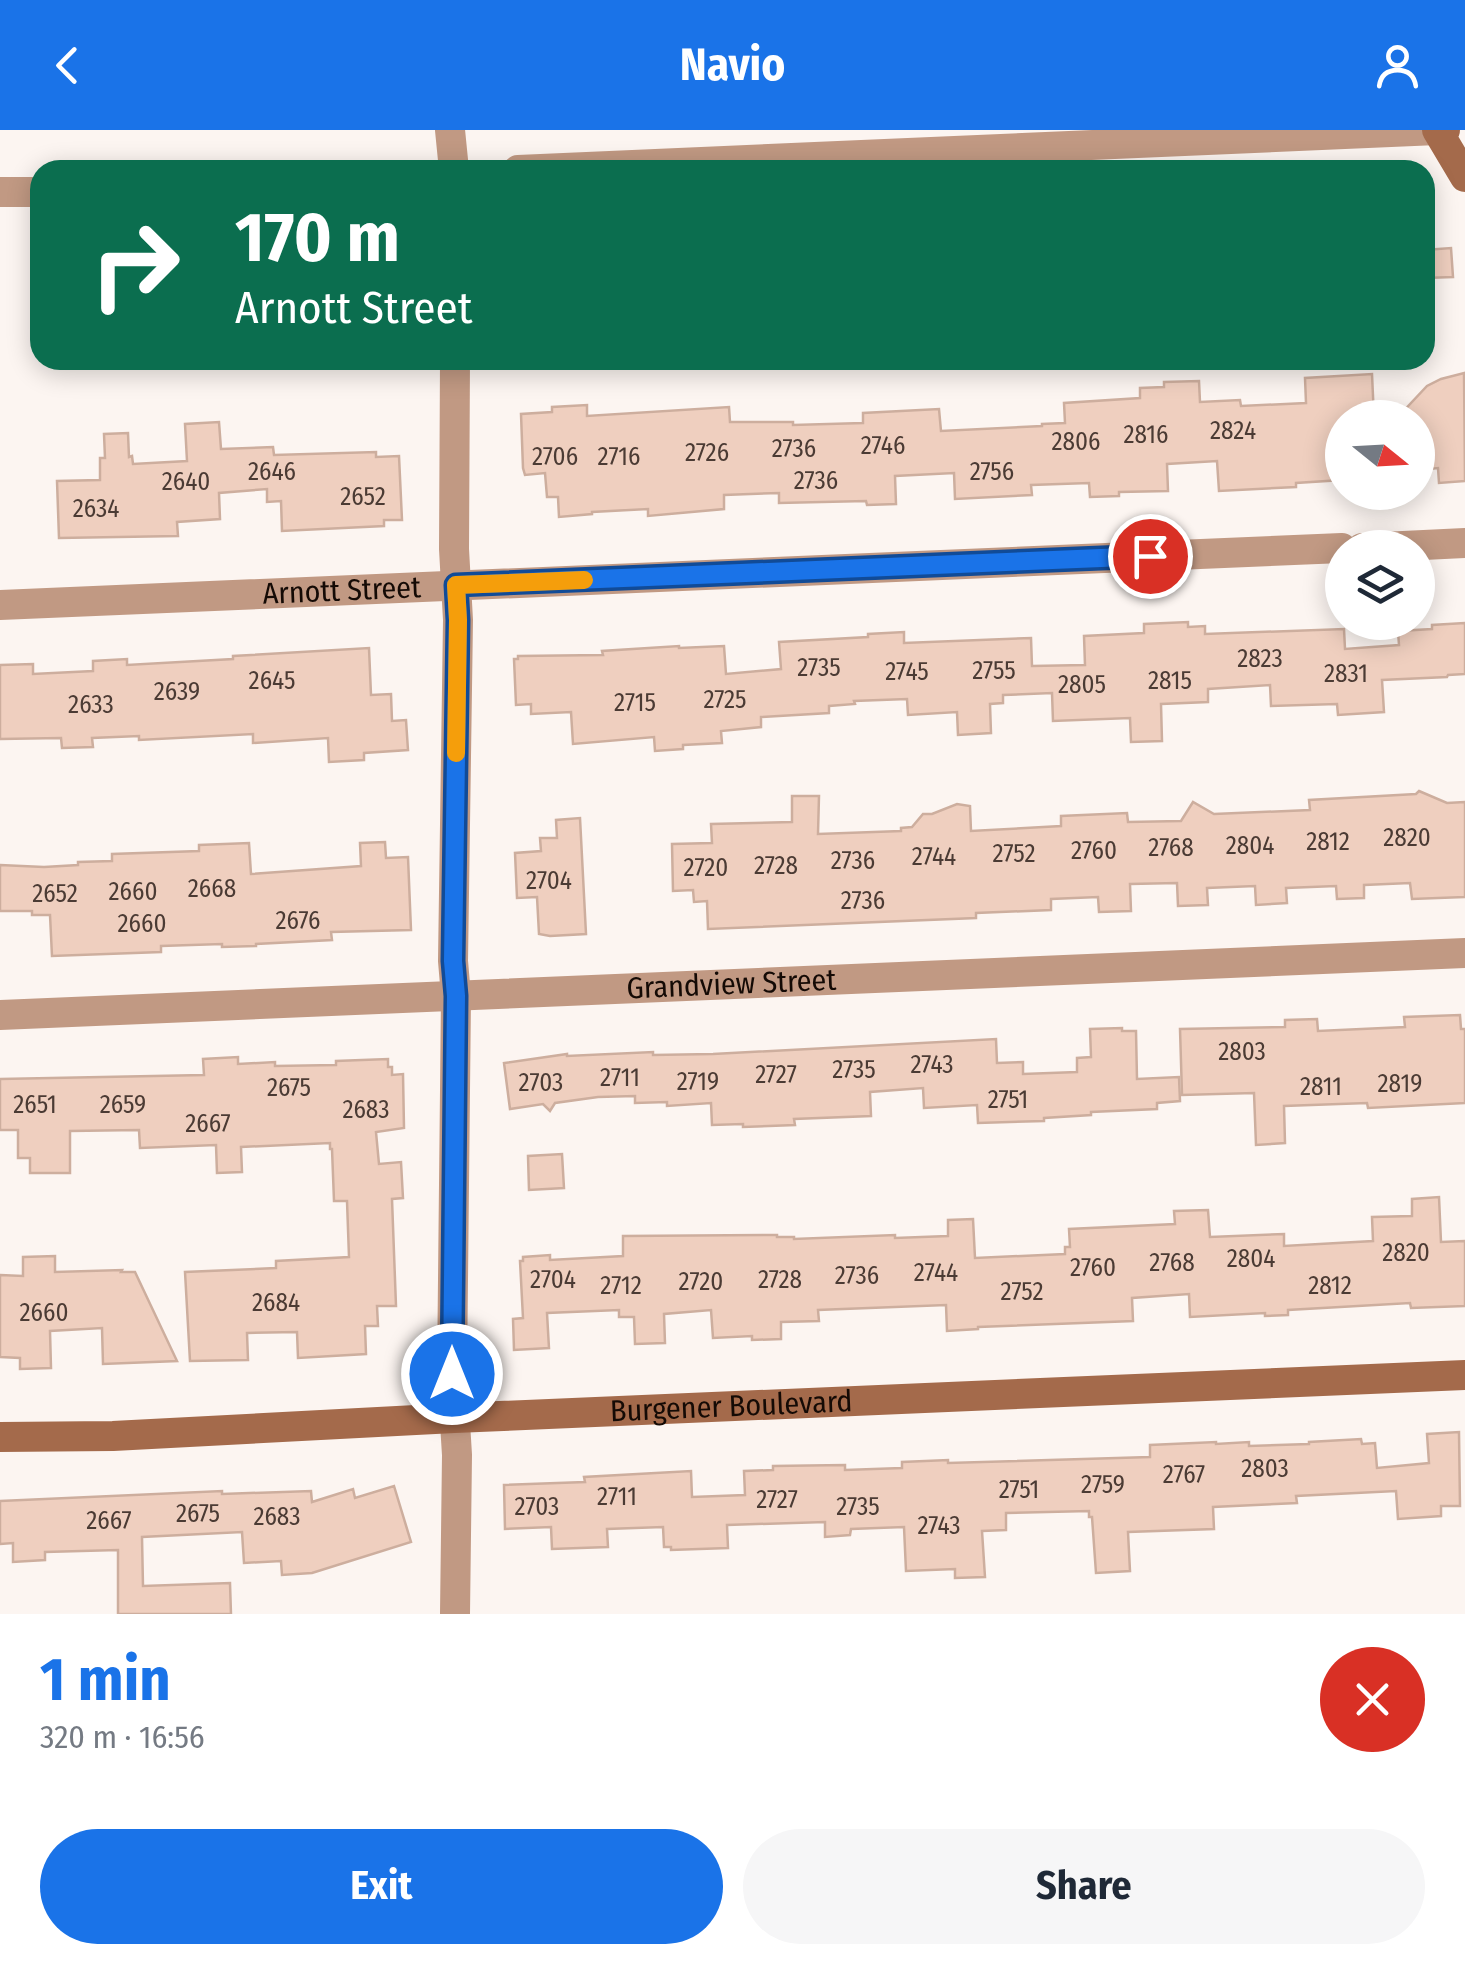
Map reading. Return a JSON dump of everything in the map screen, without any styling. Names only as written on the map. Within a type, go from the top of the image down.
[{"type":"main road","points":[[1437,130],[1445,130]]},
{"type":"main road","points":[[1437,130],[1465,178]]},
{"type":"main road","name":"Burgener Boulevard","points":[[0,1437],[113,1436],[1465,1375]]},
{"type":"street","points":[[450,130],[453,160]]},
{"type":"street","points":[[748,160],[1437,130]]},
{"type":"street","points":[[0,192],[30,192]]},
{"type":"street","points":[[454,370],[458,620],[453,961],[455,1614]]},
{"type":"street","points":[[1435,544],[1465,543]]},
{"type":"street","name":"Arnott Street","points":[[0,605],[1325,549]]},
{"type":"street","name":"Grandview Street","points":[[0,1015],[1465,953]]},
{"type":"building","points":[[1451,248],[1453,277],[1435,278],[1435,249]]},
{"type":"building","points":[[1464,373],[1465,481],[1439,483],[1435,468],[1435,400],[1414,400],[1427,386]]},
{"type":"building","points":[[1372,374],[1373,400],[1325,400],[1325,481],[1296,483],[1296,487],[1219,491],[1217,461],[1167,464],[1168,491],[1119,492],[1119,496],[1090,497],[1089,483],[1031,485],[1032,495],[955,499],[954,473],[895,476],[896,504],[779,503],[779,493],[724,495],[724,509],[648,516],[648,509],[559,517],[558,497],[547,497],[545,473],[525,475],[523,468],[521,414],[552,412],[552,407],[587,405],[587,416],[729,407],[730,422],[793,425],[863,423],[863,413],[939,409],[941,431],[1065,423],[1064,403],[1140,398],[1140,388],[1164,387],[1164,382],[1199,381],[1200,402],[1240,400],[1241,406],[1306,403],[1305,378]]},
{"type":"building","points":[[219,422],[221,449],[273,447],[274,455],[376,452],[376,457],[399,456],[402,520],[384,520],[384,526],[282,531],[281,501],[267,502],[267,489],[219,493],[220,519],[177,522],[178,536],[59,538],[57,481],[100,480],[100,458],[105,458],[104,434],[128,433],[133,464],[187,461],[185,424]]},
{"type":"building","points":[[1188,622],[1188,627],[1205,626],[1205,634],[1325,630],[1325,640],[1345,640],[1345,649],[1399,645],[1399,640],[1435,640],[1435,625],[1465,623],[1465,674],[1382,680],[1384,712],[1338,715],[1337,704],[1271,706],[1270,685],[1208,689],[1208,702],[1161,704],[1162,741],[1131,742],[1130,718],[1053,721],[1052,693],[1003,695],[1003,703],[990,704],[991,733],[958,735],[957,712],[908,715],[907,699],[854,701],[855,704],[829,706],[829,713],[761,717],[761,727],[721,731],[722,743],[655,751],[654,737],[573,744],[571,712],[531,714],[531,704],[516,705],[514,659],[518,656],[603,655],[602,651],[724,646],[726,674],[781,669],[779,642],[904,632],[904,643],[1031,638],[1032,666],[1085,665],[1084,636],[1144,633],[1144,624]]},
{"type":"building","points":[[369,648],[371,695],[391,694],[392,721],[406,720],[408,750],[364,753],[364,760],[329,762],[328,738],[253,743],[253,734],[139,740],[139,736],[92,738],[93,747],[62,748],[61,738],[0,739],[0,665],[33,664],[33,674],[93,671],[93,661],[127,659],[127,665]]},
{"type":"building","points":[[1419,791],[1447,803],[1465,802],[1465,897],[1412,899],[1410,883],[1364,885],[1364,898],[1337,899],[1336,886],[1286,888],[1287,903],[1256,905],[1255,886],[1207,888],[1208,905],[1178,906],[1177,883],[1130,884],[1131,911],[1099,912],[1098,897],[1051,899],[1051,910],[976,913],[976,918],[708,929],[707,901],[694,902],[693,890],[673,891],[672,844],[712,843],[711,824],[792,822],[792,796],[819,796],[818,834],[901,831],[912,827],[923,814],[957,804],[970,806],[971,831],[1061,826],[1061,816],[1127,813],[1128,822],[1181,821],[1193,802],[1214,814],[1310,810],[1309,800]]},
{"type":"building","points":[[580,818],[586,934],[539,934],[537,897],[517,898],[515,853],[541,851],[540,838],[557,838],[556,820]]},
{"type":"building","points":[[385,842],[386,858],[408,857],[411,930],[331,932],[332,940],[256,946],[161,946],[161,952],[52,956],[50,915],[0,911],[0,865],[78,865],[112,861],[112,854],[199,851],[199,845],[249,843],[251,874],[361,866],[360,843]]},
{"type":"building","points":[[1460,1015],[1461,1029],[1465,1029],[1465,1103],[1368,1108],[1367,1103],[1284,1106],[1285,1143],[1256,1145],[1254,1093],[1182,1095],[1180,1029],[1285,1027],[1285,1020],[1317,1019],[1318,1031],[1405,1027],[1404,1017]]},
{"type":"building","points":[[1090,1029],[1136,1031],[1137,1079],[1179,1077],[1180,1101],[1157,1103],[1157,1109],[1091,1112],[1044,1121],[978,1123],[977,1105],[924,1108],[923,1088],[870,1092],[871,1116],[794,1119],[795,1125],[743,1127],[712,1125],[711,1103],[667,1106],[667,1102],[635,1103],[635,1096],[555,1103],[550,1111],[543,1104],[510,1109],[504,1063],[567,1054],[713,1054],[996,1039],[997,1063],[1023,1062],[1023,1074],[1077,1072],[1077,1058],[1091,1057]]},
{"type":"building","points":[[238,1057],[238,1064],[275,1062],[275,1066],[388,1059],[392,1075],[403,1074],[404,1128],[376,1132],[379,1164],[401,1162],[403,1198],[392,1199],[396,1306],[377,1306],[378,1326],[365,1326],[366,1354],[298,1358],[297,1332],[247,1333],[248,1360],[190,1361],[185,1272],[276,1268],[276,1261],[349,1257],[347,1201],[334,1201],[330,1143],[241,1147],[242,1172],[217,1173],[216,1145],[140,1148],[139,1130],[70,1131],[70,1173],[30,1173],[30,1158],[18,1158],[18,1130],[0,1130],[0,1079],[204,1075],[203,1059]]},
{"type":"building","points":[[562,1154],[564,1188],[529,1190],[528,1156]]},
{"type":"building","points":[[1439,1197],[1441,1242],[1465,1241],[1465,1306],[1411,1308],[1410,1303],[1288,1310],[1288,1315],[1190,1317],[1189,1294],[1132,1298],[1133,1321],[947,1331],[946,1305],[818,1310],[819,1321],[781,1322],[781,1339],[752,1340],[752,1336],[713,1338],[711,1310],[664,1314],[665,1343],[635,1344],[634,1317],[619,1317],[619,1310],[547,1313],[549,1348],[514,1350],[513,1319],[523,1318],[523,1257],[550,1255],[550,1260],[623,1256],[623,1236],[777,1235],[794,1239],[948,1236],[948,1220],[973,1219],[975,1258],[1065,1254],[1065,1247],[1070,1247],[1069,1229],[1175,1224],[1174,1211],[1208,1210],[1210,1237],[1284,1234],[1284,1246],[1373,1241],[1372,1217],[1412,1216],[1412,1199]]},
{"type":"building","points":[[55,1256],[55,1272],[135,1272],[177,1361],[103,1364],[102,1328],[50,1331],[51,1368],[20,1369],[20,1358],[0,1357],[0,1275],[23,1276],[23,1257]]},
{"type":"building","points":[[1459,1432],[1460,1506],[1441,1506],[1441,1516],[1398,1519],[1396,1491],[1296,1496],[1297,1503],[1213,1507],[1214,1529],[1128,1532],[1130,1571],[1096,1573],[1089,1511],[1006,1513],[1006,1530],[982,1531],[985,1577],[955,1578],[955,1569],[906,1571],[904,1527],[851,1529],[850,1535],[825,1537],[825,1522],[727,1525],[728,1548],[671,1550],[664,1547],[663,1527],[607,1529],[608,1547],[552,1549],[551,1527],[505,1529],[504,1485],[585,1482],[584,1477],[691,1471],[692,1497],[745,1495],[744,1471],[773,1470],[773,1466],[845,1465],[845,1470],[902,1468],[902,1462],[948,1460],[1150,1457],[1150,1445],[1249,1442],[1249,1446],[1361,1439],[1362,1444],[1375,1443],[1377,1468],[1429,1463],[1427,1434]]},
{"type":"building","points":[[394,1486],[411,1542],[312,1573],[282,1575],[281,1561],[244,1563],[242,1532],[142,1537],[143,1586],[230,1583],[231,1614],[118,1614],[118,1550],[45,1552],[45,1560],[13,1562],[13,1543],[0,1544],[0,1501],[311,1491],[312,1502],[353,1489],[355,1498]]},
{"type":"slow traffic","points":[[456,753],[456,585],[584,580]]},
{"type":"route","points":[[452,1374],[456,585],[1150,556]]}]
